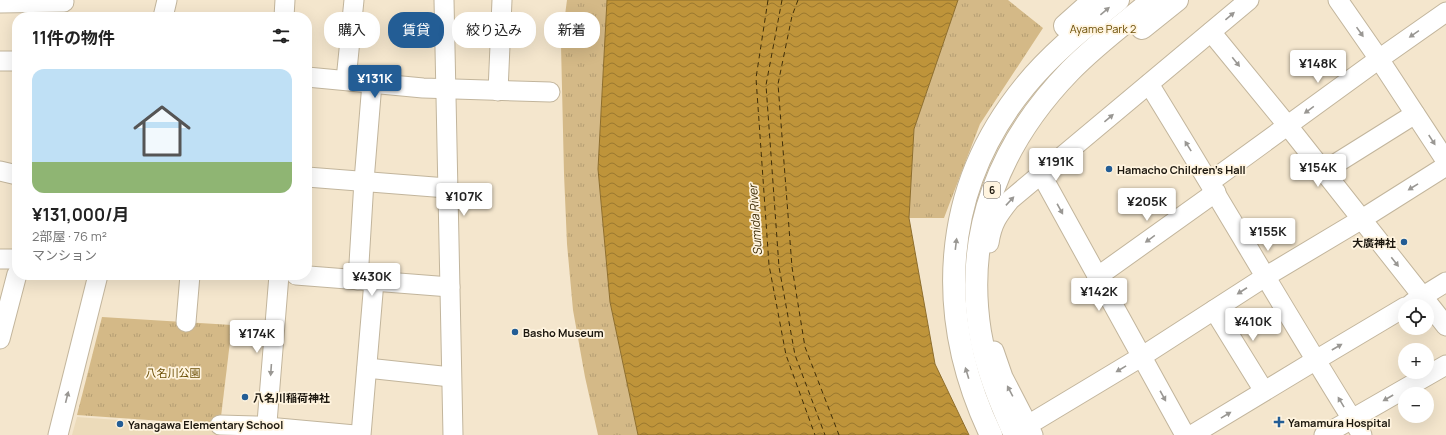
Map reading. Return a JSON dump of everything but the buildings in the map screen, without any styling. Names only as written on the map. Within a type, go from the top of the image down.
[{"type":"highway","name":"6","points":[[991,435],[972,391],[964,365],[956,317],[954,268],[961,216],[966,195],[983,153],[1042,51],[1067,24],[1094,0]]},
{"type":"highway","name":"6","points":[[1007,111],[1025,86],[1045,64],[1070,40],[1118,0]]},
{"type":"highway","name":"6","points":[[1025,432],[993,384],[980,333],[978,312],[978,249],[984,220],[995,181],[1014,143],[1046,98],[1071,70],[1152,0]]},
{"type":"highway","points":[[1029,120],[1049,101],[1177,0]]},
{"type":"street","points":[[163,12],[167,0]]},
{"type":"street","points":[[284,12],[285,0]]},
{"type":"street","points":[[346,80],[354,0]]},
{"type":"street","points":[[444,0],[452,435]]},
{"type":"street","points":[[498,91],[502,0]]},
{"type":"street","points":[[1249,0],[1010,200],[1000,212],[992,227],[989,242],[986,284],[990,336],[996,360],[1025,432],[1264,276],[1362,219],[1446,166]]},
{"type":"street","points":[[1338,0],[1446,161]]},
{"type":"street","points":[[0,3],[63,6]]},
{"type":"street","points":[[1097,277],[1213,187],[1288,126],[1446,12]]},
{"type":"street","points":[[1211,32],[1362,219],[1409,299]]},
{"type":"street","points":[[0,61],[12,61]]},
{"type":"street","points":[[312,77],[446,89],[550,92]]},
{"type":"street","points":[[361,435],[367,368],[364,181],[372,83]]},
{"type":"street","points":[[1149,84],[1213,187],[1264,276],[1362,435]]},
{"type":"street","points":[[1324,171],[1415,114]]},
{"type":"street","points":[[0,171],[12,175]]},
{"type":"street","points":[[1041,174],[1185,435]]},
{"type":"street","points":[[312,177],[447,188]]},
{"type":"street","points":[[0,259],[12,259]]},
{"type":"street","points":[[312,276],[450,287]]},
{"type":"street","points":[[0,339],[15,280]]},
{"type":"street","points":[[58,435],[97,280]]},
{"type":"street","points":[[186,322],[190,280]]},
{"type":"street","points":[[263,429],[278,280]]},
{"type":"street","points":[[1420,299],[1446,282]]},
{"type":"street","points":[[1214,310],[1264,391]]},
{"type":"street","points":[[1192,435],[1398,312]]},
{"type":"street","points":[[1434,318],[1446,326]]},
{"type":"street","points":[[1324,435],[1446,365]]},
{"type":"street","points":[[367,368],[451,377]]},
{"type":"street","points":[[220,425],[355,435]]},
{"type":"shaded area","name":"Yanagawa Elementary School","points":[[77,417],[253,430],[252,435],[72,435]]},
{"type":"green space","points":[[567,0],[607,0],[598,169],[610,302],[638,435],[598,435],[585,377],[573,310],[567,244],[561,48],[600,48],[600,12],[565,12]]},
{"type":"green space","points":[[958,0],[1008,0],[1043,28],[980,124],[944,218],[909,218],[914,129]]},
{"type":"green space","name":"八名川公園","points":[[102,317],[232,325],[220,425],[77,415]]},
{"type":"water","name":"Sumida River","points":[[607,0],[958,0],[914,129],[909,218],[935,364],[969,435],[638,435],[610,302],[598,169]]},
{"type":"ferry route","points":[[768,0],[756,78],[769,265],[786,355],[815,435]]},
{"type":"ferry route","points":[[782,0],[766,85],[779,267],[795,355],[825,435]]},
{"type":"ferry route","points":[[798,0],[792,16],[778,84],[792,267],[805,347],[839,435]]},
{"type":"place","name":"Hamacho Children's Hall","points":[[1109,169]]},
{"type":"place","name":"大廣神社","points":[[1404,242]]},
{"type":"place","name":"Basho Museum","points":[[515,332]]},
{"type":"place","name":"八名川稲荷神社","points":[[245,397]]},
{"type":"place","name":"Yamamura Hospital","points":[[1279,422]]},
{"type":"place","name":"Yanagawa Elementary School","points":[[120,424]]},
{"type":"park label","name":"Ayame Park 2","points":[[1103,28]]}]
